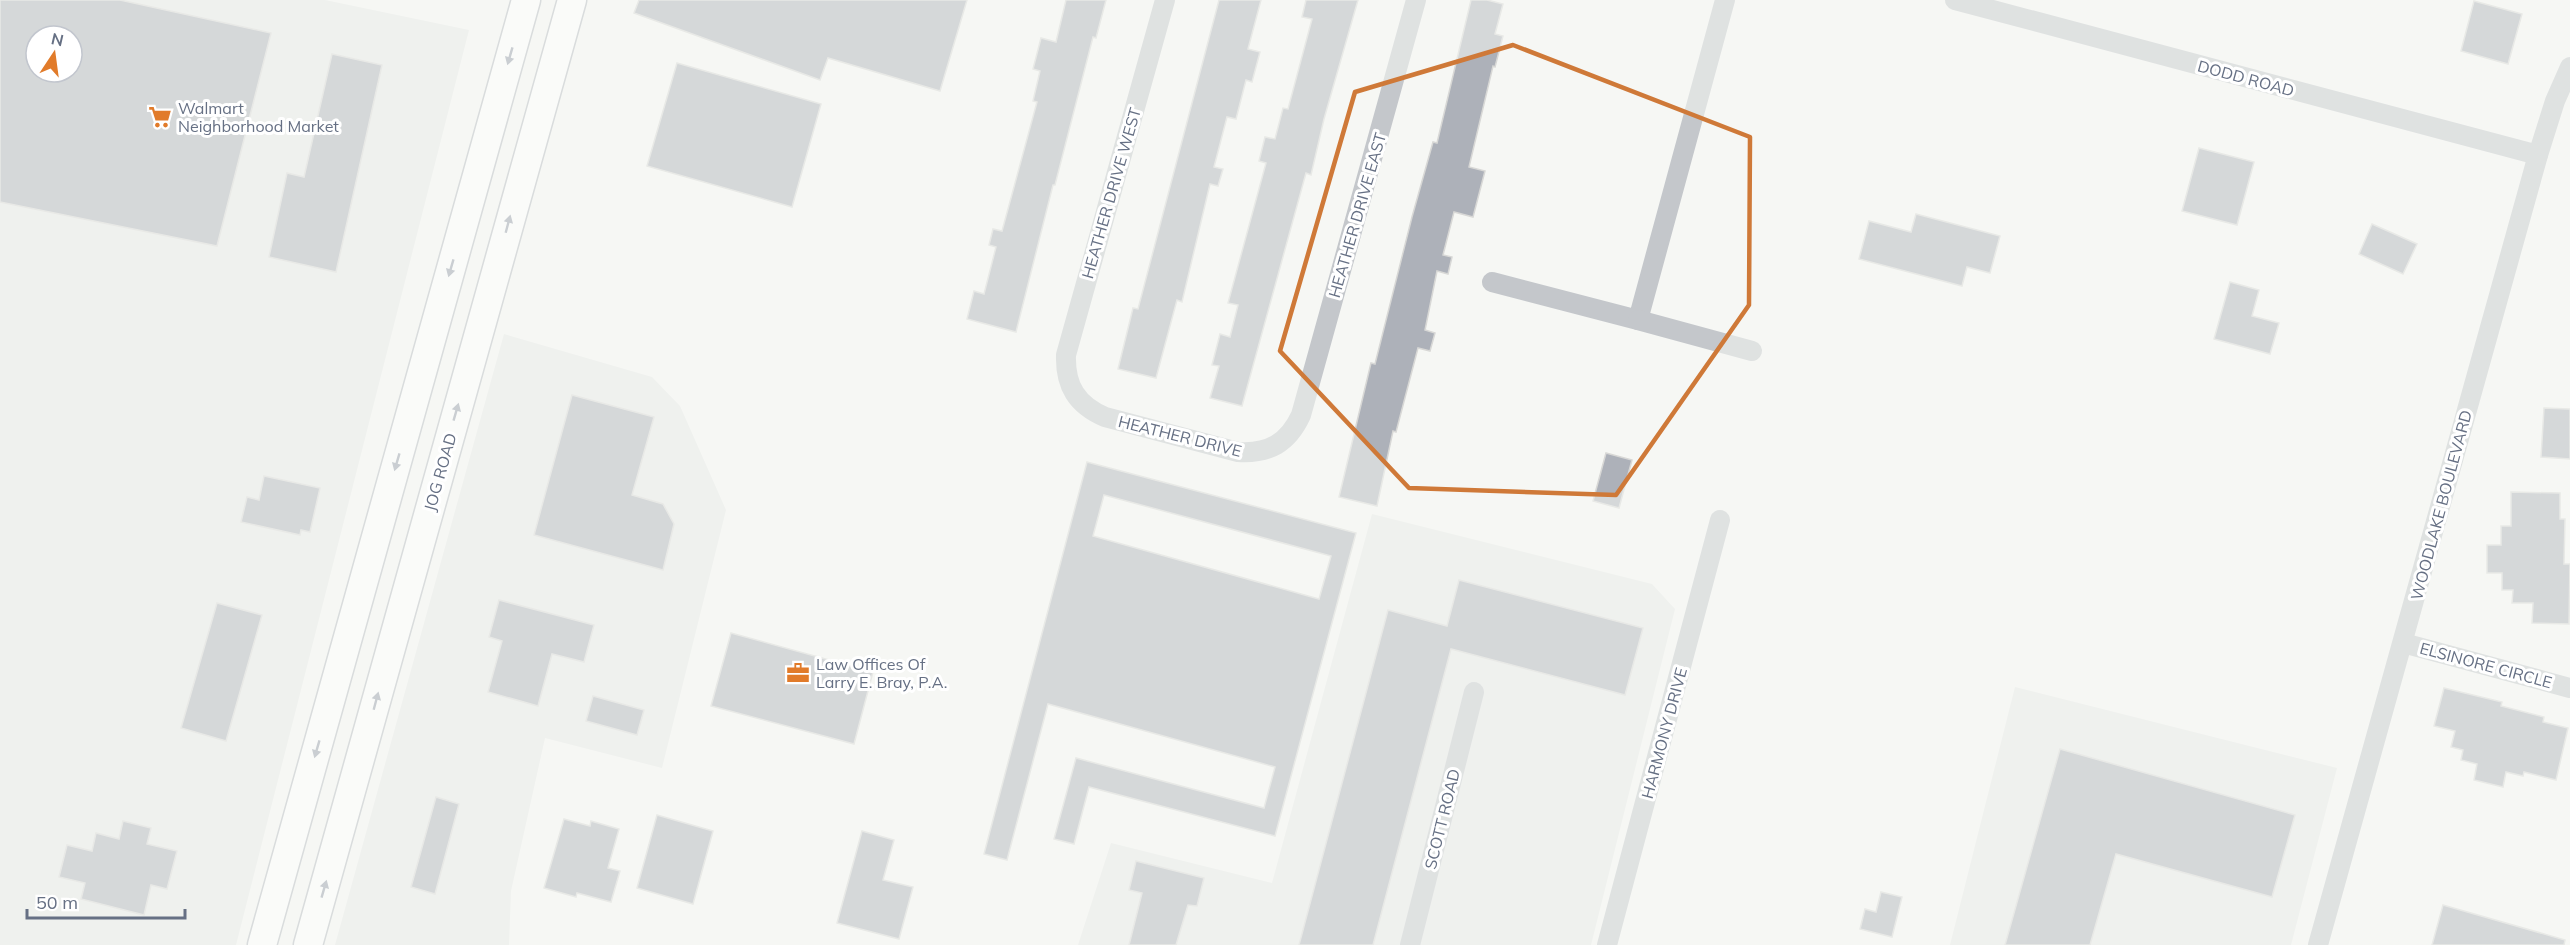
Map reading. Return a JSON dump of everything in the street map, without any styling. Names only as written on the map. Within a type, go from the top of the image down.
[{"type":"main road","points":[[262,945],[526,0]]},
{"type":"main road","name":"JOG ROAD","points":[[308,945],[573,0]]},
{"type":"street","name":"HEATHER DRIVE WEST","points":[[1070,387],[1065,371],[1066,355],[1165,0]]},
{"type":"street","name":"HEATHER DRIVE EAST","points":[[1294,429],[1304,403],[1416,0]]},
{"type":"street","points":[[1638,320],[1725,0]]},
{"type":"street","name":"DODD ROAD","points":[[1955,0],[2538,155]]},
{"type":"street","name":"WOODLAKE BOULEVARD","points":[[2318,945],[2538,155],[2555,101],[2570,67]]},
{"type":"street","points":[[1492,282],[1752,351]]},
{"type":"street","name":"HEATHER DRIVE","points":[[1070,387],[1078,400],[1091,411],[1105,417],[1239,452],[1254,453],[1270,449],[1284,441],[1294,429]]},
{"type":"street","name":"HARMONY DRIVE","points":[[1607,945],[1720,520]]},
{"type":"street","name":"ELSINORE CIRCLE","points":[[2403,643],[2570,688]]},
{"type":"street","name":"SCOTT ROAD","points":[[1410,945],[1474,692]]},
{"type":"highlighted area","points":[[1513,45],[1750,137],[1749,305],[1616,495],[1409,488],[1280,351],[1355,92]]},
{"type":"shaded area","points":[[0,0],[325,0],[469,30],[236,945],[0,945]]},
{"type":"shaded area","points":[[504,334],[652,377],[680,406],[726,510],[662,768],[545,738],[511,891],[509,945],[335,945]]},
{"type":"shaded area","points":[[1372,514],[1652,584],[1675,609],[1591,945],[1078,945],[1111,843],[1272,883]]},
{"type":"shaded area","points":[[2015,687],[2337,768],[2291,945],[1950,945]]},
{"type":"building","points":[[0,0],[120,0],[271,33],[217,246],[0,202]]},
{"type":"building","points":[[639,0],[967,0],[940,91],[828,58],[820,80],[634,13]]},
{"type":"building","points":[[1066,0],[1106,0],[1096,38],[1093,37],[1016,332],[967,319],[974,291],[984,294],[996,247],[989,245],[993,229],[1002,231],[1037,102],[1033,101],[1040,71],[1033,69],[1041,38],[1056,42]]},
{"type":"building","points":[[1219,0],[1261,0],[1248,49],[1260,52],[1252,82],[1246,80],[1236,119],[1227,117],[1214,167],[1223,169],[1218,186],[1210,184],[1182,302],[1177,300],[1156,378],[1118,369],[1133,308],[1138,309]]},
{"type":"building","points":[[1306,0],[1358,0],[1324,119],[1311,175],[1306,173],[1242,406],[1210,398],[1219,366],[1212,365],[1220,334],[1230,337],[1238,305],[1228,303],[1266,163],[1259,161],[1265,137],[1275,139],[1283,108],[1288,109],[1312,19],[1302,17]]},
{"type":"building","points":[[1471,0],[1487,0],[1503,4],[1495,34],[1503,36],[1495,67],[1493,66],[1469,167],[1485,171],[1473,217],[1454,212],[1443,255],[1452,257],[1448,274],[1437,271],[1425,330],[1435,333],[1430,351],[1418,348],[1396,432],[1393,431],[1377,506],[1339,497],[1371,363],[1375,364],[1433,142],[1437,143]]},
{"type":"building","points":[[2474,1],[2522,14],[2508,64],[2461,51]]},
{"type":"building","points":[[332,54],[382,65],[336,272],[269,257],[287,173],[304,177]]},
{"type":"building","points":[[677,63],[821,104],[792,207],[647,166]]},
{"type":"building","points":[[2199,148],[2254,162],[2237,225],[2182,211]]},
{"type":"building","points":[[1916,214],[2000,236],[1990,273],[1967,267],[1962,286],[1859,259],[1869,221],[1911,232]]},
{"type":"building","points":[[2372,224],[2417,244],[2403,274],[2359,254]]},
{"type":"building","points":[[2230,282],[2259,290],[2252,316],[2279,323],[2270,354],[2214,339]]},
{"type":"building","points":[[572,395],[654,417],[632,495],[663,504],[674,524],[663,570],[534,535]]},
{"type":"building","points":[[2544,408],[2570,409],[2570,459],[2541,457]]},
{"type":"building","points":[[1606,453],[1632,460],[1619,508],[1593,501]]},
{"type":"building","points":[[1087,462],[1356,533],[1275,836],[1089,787],[1074,844],[1054,839],[1076,758],[1264,808],[1275,767],[1048,704],[1007,860],[984,854]],"holes":[[[1104,495],[1331,556],[1319,599],[1093,536]]]},
{"type":"building","points":[[264,476],[320,488],[310,532],[301,530],[300,535],[241,522],[247,497],[259,500]]},
{"type":"building","points":[[2511,492],[2560,493],[2560,519],[2565,519],[2564,564],[2570,564],[2569,624],[2532,623],[2533,603],[2512,603],[2513,590],[2502,590],[2502,573],[2487,573],[2487,545],[2501,545],[2501,526],[2511,526]]},
{"type":"building","points":[[1459,580],[1643,628],[1625,695],[1451,649],[1373,945],[1299,945],[1388,610],[1447,626]]},
{"type":"building","points":[[499,600],[594,625],[584,662],[552,654],[538,706],[488,692],[502,641],[489,637]]},
{"type":"building","points":[[217,603],[262,615],[226,741],[181,728]]},
{"type":"building","points":[[731,633],[873,672],[854,744],[711,706]]},
{"type":"building","points":[[2444,688],[2502,702],[2501,706],[2544,717],[2543,722],[2568,728],[2556,780],[2524,772],[2523,776],[2506,772],[2503,787],[2474,780],[2477,764],[2461,760],[2463,750],[2451,747],[2455,731],[2434,726]]},
{"type":"building","points":[[593,696],[644,710],[637,735],[586,721]]},
{"type":"building","points":[[2060,749],[2295,815],[2272,897],[2116,854],[2090,945],[2005,945]]},
{"type":"building","points":[[436,797],[459,804],[435,894],[411,887]]},
{"type":"building","points":[[657,815],[713,831],[693,904],[637,888]]},
{"type":"building","points":[[564,819],[590,826],[591,821],[619,829],[608,868],[620,871],[611,902],[577,893],[576,897],[544,888]]},
{"type":"building","points":[[123,821],[151,828],[147,844],[177,851],[167,889],[151,885],[144,915],[81,899],[85,883],[59,877],[67,845],[92,851],[96,833],[119,839]]},
{"type":"building","points":[[862,831],[894,840],[883,880],[913,887],[899,939],[837,923]]},
{"type":"building","points":[[1136,861],[1204,878],[1197,906],[1188,905],[1176,945],[1129,945],[1142,893],[1129,890]]},
{"type":"building","points":[[1881,892],[1902,897],[1892,937],[1860,929],[1865,909],[1876,912]]},
{"type":"building","points":[[2443,905],[2565,940],[2564,945],[2432,945]]},
{"type":"place","name":"Walmart Neighborhood Market","points":[[160,117]]},
{"type":"place","name":"Law Offices Of Larry E. Bray, P.A.","points":[[798,673]]}]
